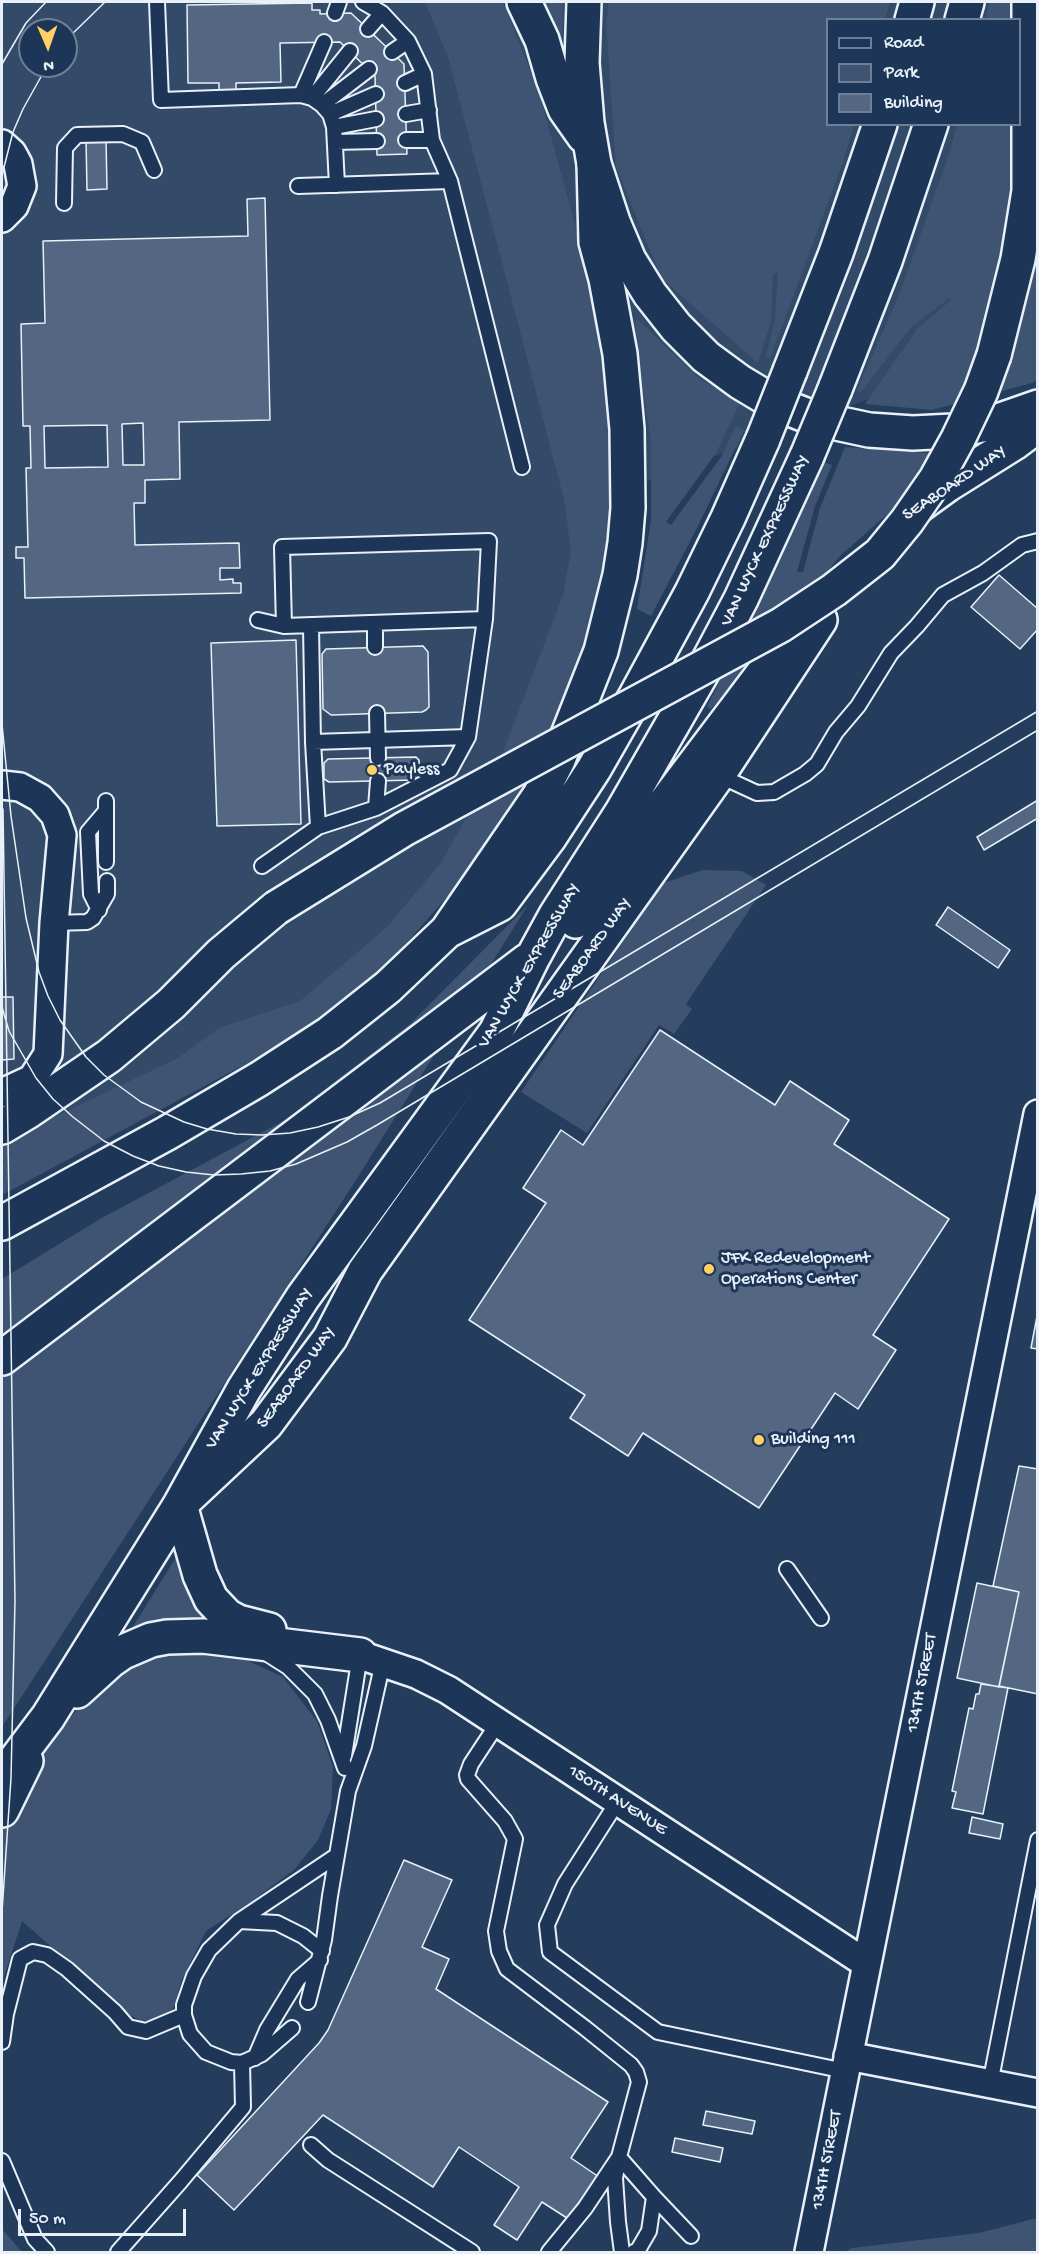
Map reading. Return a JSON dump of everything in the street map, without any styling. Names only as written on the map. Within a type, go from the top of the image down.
[{"type":"main road","points":[[524,2],[542,40],[565,109],[592,153],[616,232],[629,260],[650,294],[676,327],[706,357],[757,393],[813,418],[852,427],[898,433],[964,429],[994,422],[1038,407]]},
{"type":"main road","points":[[2,1223],[167,1133],[259,1079],[330,1033],[388,987],[447,931],[540,795],[558,760],[601,651],[620,575],[626,543],[628,508],[627,429],[620,354],[606,279],[596,242],[592,153],[582,63],[584,2]]},
{"type":"main road","points":[[913,18],[917,2]]},
{"type":"main road","points":[[963,18],[967,2]]},
{"type":"main road","points":[[2,1127],[109,1056],[171,1004],[221,954],[276,908],[404,829],[781,625],[834,590],[880,554],[907,521],[930,487],[969,418],[994,356],[1018,259],[1029,191],[1029,2]]},
{"type":"main road","points":[[447,931],[500,904],[549,838],[594,769],[692,592],[763,439],[840,244],[879,126]]},
{"type":"main road","name":"VAN WYCK EXPRESSWAY","points":[[2,1778],[48,1718],[180,1505],[244,1389],[303,1297],[496,1032],[556,915],[622,812],[703,670],[741,599],[836,389],[885,261],[930,126]]},
{"type":"main road","name":"SEABOARD WAY","points":[[180,1505],[266,1424],[330,1338],[365,1271],[718,775],[820,619],[852,575],[889,530],[933,495],[1038,425]]},
{"type":"main road","points":[[496,1032],[596,894],[717,736],[792,633],[827,590],[889,530]]},
{"type":"main road","points":[[2,1358],[533,957]]},
{"type":"main road","points":[[180,1505],[205,1588],[218,1608],[227,1616],[238,1622],[372,1659]]},
{"type":"main road","points":[[2,1810],[48,1718],[110,1661],[137,1645],[176,1636],[203,1636],[372,1659]]},
{"type":"street","points":[[2,143],[12,153],[18,164],[22,175],[22,186],[18,200],[2,218]]},
{"type":"street","points":[[2,785],[20,787],[40,798],[55,815],[62,835],[54,923],[48,1054],[32,1079],[2,1093]]},
{"type":"street","name":"134TH STREET","points":[[809,2253],[1038,1114]]},
{"type":"street","name":"150TH AVENUE","points":[[372,1659],[434,1682],[867,1964]]},
{"type":"street","points":[[847,2064],[1038,2093]]},
{"type":"lane","points":[[157,2],[161,99],[320,108],[376,119]]},
{"type":"lane","points":[[363,2],[382,13],[408,41],[424,74],[432,140],[450,181],[522,467]]},
{"type":"lane","points":[[368,29],[382,13]]},
{"type":"lane","points":[[392,52],[408,41]]},
{"type":"lane","points":[[324,42],[320,108],[335,142],[337,185]]},
{"type":"lane","points":[[320,108],[350,51]]},
{"type":"lane","points":[[320,108],[369,69]]},
{"type":"lane","points":[[405,83],[424,74]]},
{"type":"lane","points":[[320,108],[376,94]]},
{"type":"lane","points":[[406,114],[429,110]]},
{"type":"lane","points":[[64,203],[65,148],[77,135],[123,134],[142,142],[154,170]]},
{"type":"lane","points":[[406,140],[432,140]]},
{"type":"lane","points":[[335,142],[377,141]]},
{"type":"lane","points":[[298,186],[450,181]]},
{"type":"lane","points":[[262,866],[318,827],[376,808],[450,770],[468,737],[485,620],[489,541],[282,547],[284,627]]},
{"type":"lane","points":[[718,775],[757,793],[774,792],[805,774],[817,764],[836,732],[858,706],[891,653],[943,594],[983,573],[1023,545],[1038,541]]},
{"type":"lane","points":[[258,620],[284,627],[485,620]]},
{"type":"lane","points":[[375,625],[375,647]]},
{"type":"lane","points":[[311,626],[313,742],[318,827]]},
{"type":"lane","points":[[377,713],[378,758]]},
{"type":"lane","points":[[313,742],[468,737]]},
{"type":"lane","points":[[376,808],[378,780]]},
{"type":"lane","points":[[99,910],[91,894],[88,832],[106,807],[106,862]]},
{"type":"lane","points":[[54,923],[87,922],[93,918],[107,894],[107,882]]},
{"type":"lane","points":[[787,1569],[822,1618]]},
{"type":"lane","points":[[234,1640],[280,1661],[309,1687],[328,1720],[345,1768]]},
{"type":"lane","points":[[348,1791],[345,1743],[372,1659]]},
{"type":"lane","points":[[308,2002],[321,1955],[348,1791],[364,1746],[372,1659]]},
{"type":"lane","points":[[498,1723],[467,1774],[468,1779],[505,1821],[515,1839],[496,1931],[499,1951],[507,1969],[631,2065],[639,2082],[615,2178],[622,2253]]},
{"type":"lane","points":[[618,1802],[565,1884],[547,1924],[550,1952],[658,2032],[847,2064]]},
{"type":"lane","points":[[990,2084],[1038,1840]]},
{"type":"lane","points":[[292,2028],[249,2061],[231,2061],[206,2052],[190,2034],[183,2005],[194,1976],[209,1950],[239,1921],[336,1856]]},
{"type":"lane","points":[[239,1921],[277,1923],[303,1936],[321,1955]]},
{"type":"lane","points":[[2,2042],[6,2014],[20,1959],[33,1952],[47,1955],[67,1969],[115,2012],[128,2027],[146,2031],[184,2015]]},
{"type":"lane","points":[[118,2253],[243,2107],[249,2061],[298,1979],[321,1955]]},
{"type":"lane","points":[[311,2145],[328,2160],[472,2253]]},
{"type":"lane","points":[[619,2157],[691,2236]]},
{"type":"lane","points":[[549,2253],[585,2208],[619,2157]]},
{"type":"lane","points":[[2,2161],[36,2240],[47,2253]]},
{"type":"lane","points":[[633,2253],[638,2250],[649,2231],[654,2197]]},
{"type":"shaded area","points":[[2,2],[1037,2],[1037,336],[576,508],[568,598],[506,761],[445,867],[390,933],[299,1007],[2,1155]]},
{"type":"green space","points":[[425,2],[503,2],[540,96],[595,298],[618,417],[616,561],[534,788],[524,783],[511,818],[455,888],[385,967],[305,1032],[2,1195],[2,1142],[178,1058],[219,1028],[300,1001],[387,927],[440,864],[501,757],[563,595],[571,551],[564,499],[448,57]]},
{"type":"green space","points":[[535,2],[563,2],[562,53]]},
{"type":"green space","points":[[609,2],[890,2],[885,18],[826,18],[826,126],[854,126],[843,162],[770,359],[766,357],[775,319],[778,273],[773,273],[771,321],[758,363],[662,279],[616,167],[606,23]]},
{"type":"green space","points":[[990,2],[1037,2],[1037,380],[932,410],[865,404],[917,329],[951,300],[950,298],[912,326],[861,392],[857,390],[900,293],[957,126],[1021,126],[1021,18],[985,18]]},
{"type":"green space","points":[[637,319],[701,380],[741,401],[716,453],[666,522],[671,525],[721,457],[736,426],[744,430],[651,616],[637,609],[651,520],[651,442],[639,361],[635,322]]},
{"type":"green space","points":[[986,444],[900,503],[840,556],[711,709],[707,707],[773,572],[823,462],[832,465],[815,506],[797,572],[803,572],[820,508],[845,447],[928,453]]},
{"type":"green space","points":[[703,870],[742,871],[766,885],[686,1004],[692,1009],[674,1034],[659,1025],[587,1133],[521,1092],[663,883]]},
{"type":"green space","points":[[528,905],[356,1180],[2,1727],[2,1279],[100,1219],[285,1120],[410,1024]]},
{"type":"green space","points":[[176,1557],[179,1571],[192,1602],[212,1626],[157,1623],[131,1630]]},
{"type":"green space","points":[[227,1651],[283,1677],[317,1721],[333,1767],[331,1809],[318,1840],[294,1870],[251,1902],[206,1931],[181,1982],[174,2007],[163,2019],[141,2021],[125,2012],[22,1921],[2,1983],[2,1827],[32,1769],[56,1735],[105,1675],[140,1654]]},
{"type":"green space","points":[[1037,2218],[1037,2252],[844,2252],[852,2248],[979,2233]]},
{"type":"green space","points":[[2,2229],[22,2252],[2,2252]]},
{"type":"building","points":[[312,3],[312,10],[320,10],[320,14],[351,13],[404,64],[407,154],[377,155],[375,76],[340,42],[280,43],[281,82],[236,83],[236,91],[219,91],[219,83],[188,83],[187,5]]},
{"type":"building","points":[[86,139],[106,139],[107,189],[87,190]]},
{"type":"building","points":[[265,198],[270,420],[179,422],[180,479],[145,480],[145,503],[134,503],[135,545],[239,543],[240,568],[220,568],[220,580],[233,579],[233,583],[241,583],[241,593],[25,598],[24,558],[16,558],[16,547],[28,547],[26,468],[31,468],[30,426],[23,426],[21,324],[45,323],[43,241],[248,236],[247,199]],"holes":[[[143,423],[144,465],[123,465],[122,424]],[[107,425],[108,467],[45,468],[44,426]]]},
{"type":"building","points":[[999,575],[1038,609],[1038,629],[1020,649],[971,607]]},
{"type":"building","points":[[296,640],[301,824],[217,826],[211,643]]},
{"type":"building","points":[[423,646],[428,652],[429,707],[426,710],[331,715],[323,709],[322,654],[326,649]]},
{"type":"building","name":"Payless","points":[[416,757],[419,760],[420,776],[416,780],[329,782],[324,779],[324,763],[328,759]]},
{"type":"building","points":[[1038,800],[1038,818],[984,850],[977,837]]},
{"type":"building","points":[[948,907],[1010,950],[998,968],[936,925]]},
{"type":"building","points":[[2,997],[13,997],[14,1059],[2,1060]]},
{"type":"building","name":"JFK Redevelopment Operations Center","points":[[660,1030],[775,1105],[790,1081],[849,1120],[834,1144],[949,1219],[873,1335],[896,1350],[858,1409],[835,1393],[759,1508],[643,1433],[628,1456],[570,1418],[585,1395],[469,1320],[546,1203],[523,1188],[561,1130],[583,1145]]},
{"type":"building","points":[[1038,1311],[1038,1349],[1031,1348]]},
{"type":"building","points":[[1019,1466],[1038,1469],[1038,1694],[999,1686],[1019,1592],[993,1586]]},
{"type":"building","points":[[977,1583],[1019,1592],[999,1687],[957,1678]]},
{"type":"building","points":[[981,1684],[1008,1688],[983,1814],[952,1808],[956,1792],[952,1791],[969,1708],[973,1709]]},
{"type":"building","points":[[972,1817],[1003,1824],[1000,1839],[969,1833]]},
{"type":"building","points":[[404,1860],[452,1880],[422,1947],[449,1959],[436,1989],[608,2102],[571,2158],[599,2177],[570,2220],[542,2202],[517,2240],[494,2225],[519,2187],[459,2147],[433,2187],[323,2115],[234,2210],[197,2175],[319,2043],[328,2030]]},
{"type":"building","points":[[706,2111],[755,2121],[752,2134],[703,2125]]},
{"type":"building","points":[[675,2138],[723,2148],[720,2162],[672,2152]]},
{"type":"tram line","points":[[2,64],[26,23],[46,2]]},
{"type":"tram line","points":[[78,28],[105,2]]},
{"type":"tram line","points":[[2,175],[13,132],[40,78]]},
{"type":"tram line","points":[[2,724],[11,816],[26,918],[39,972],[60,1020],[86,1057],[104,1075],[141,1102],[184,1122],[207,1129],[236,1134],[262,1135],[290,1133],[318,1127],[349,1117],[380,1103],[1038,711]]},
{"type":"tram line","points":[[2,1007],[9,1031],[36,1078],[53,1099],[104,1141],[159,1166],[186,1172],[214,1175],[270,1171],[296,1164],[347,1142],[377,1125],[1038,730]]},
{"type":"tram line","points":[[2,1912],[11,1778],[15,1601],[3,809]]},
{"type":"place","name":"Payless","points":[[372,770]]},
{"type":"place","name":"JFK Redevelopment Operations Center","points":[[709,1269]]},
{"type":"place","name":"Building 111","points":[[759,1440]]}]
